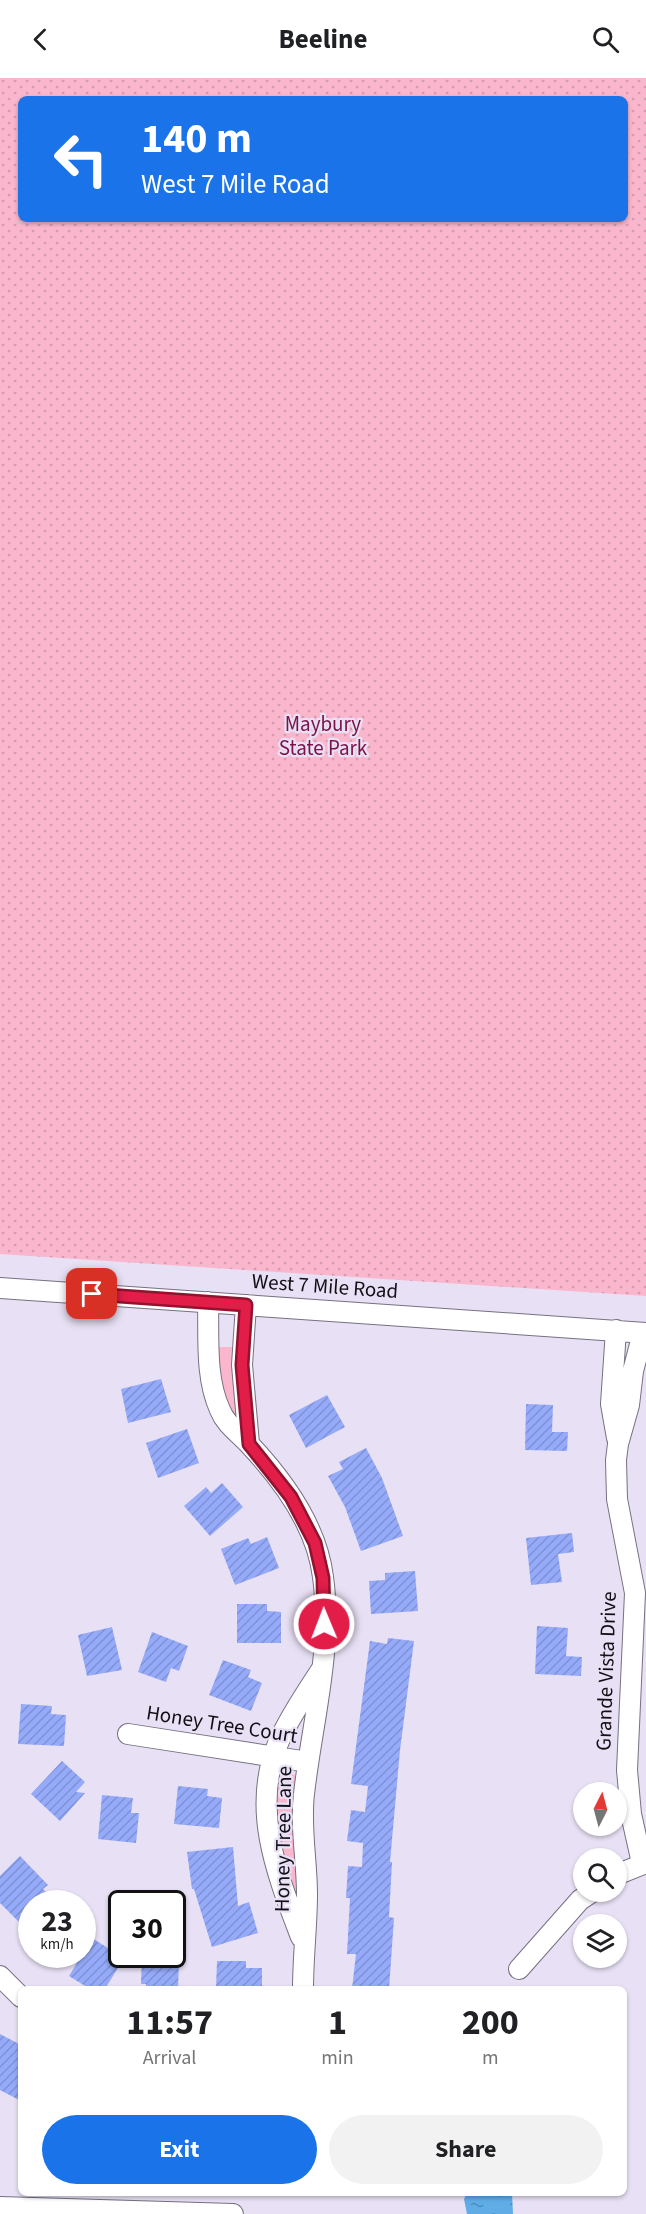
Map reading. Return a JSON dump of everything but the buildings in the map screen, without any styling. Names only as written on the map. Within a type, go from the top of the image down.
[{"type":"street","name":"West 7 Mile Road","points":[[0,1288],[644,1333]]},
{"type":"street","name":"Honey Tree Lane","points":[[208,1302],[209,1366],[220,1409],[230,1427],[249,1444],[291,1497],[315,1543],[323,1578],[325,1647],[319,1710],[308,1762],[304,1797],[307,1894],[303,1942],[303,1986]]},
{"type":"street","points":[[246,1305],[242,1365],[249,1444]]},
{"type":"street","name":"Grande Vista Drive","points":[[615,1330],[611,1404],[618,1444],[617,1499],[631,1568],[635,1607],[627,1770],[631,1814],[644,1863],[627,1870]]},
{"type":"street","name":"Grande Vista Drive","points":[[618,1444],[629,1405],[633,1371],[644,1333]]},
{"type":"street","name":"Honey Tree Lane","points":[[303,1942],[274,1864],[267,1833],[268,1781],[274,1757],[290,1719],[322,1666]]},
{"type":"street","name":"Honey Tree Court","points":[[128,1734],[308,1762]]},
{"type":"street","points":[[519,1969],[578,1902]]},
{"type":"street","points":[[0,1976],[18,1994]]},
{"type":"street","points":[[0,2207],[233,2214]]},
{"type":"green space","name":"Maybury State Park","points":[[0,78],[646,78],[646,1296],[0,1254]]},
{"type":"green space","points":[[232,1347],[234,1355],[239,1418],[235,1421],[220,1387],[216,1349]]},
{"type":"green space","points":[[283,1771],[293,1774],[298,1782],[299,1893],[296,1895],[293,1894],[274,1825],[277,1775]]},
{"type":"water","points":[[466,2196],[512,2196],[513,2214],[467,2214]]},
{"type":"route","points":[[92,1294],[246,1305],[242,1365],[249,1444],[291,1497],[315,1543],[323,1578],[324,1624]]}]
